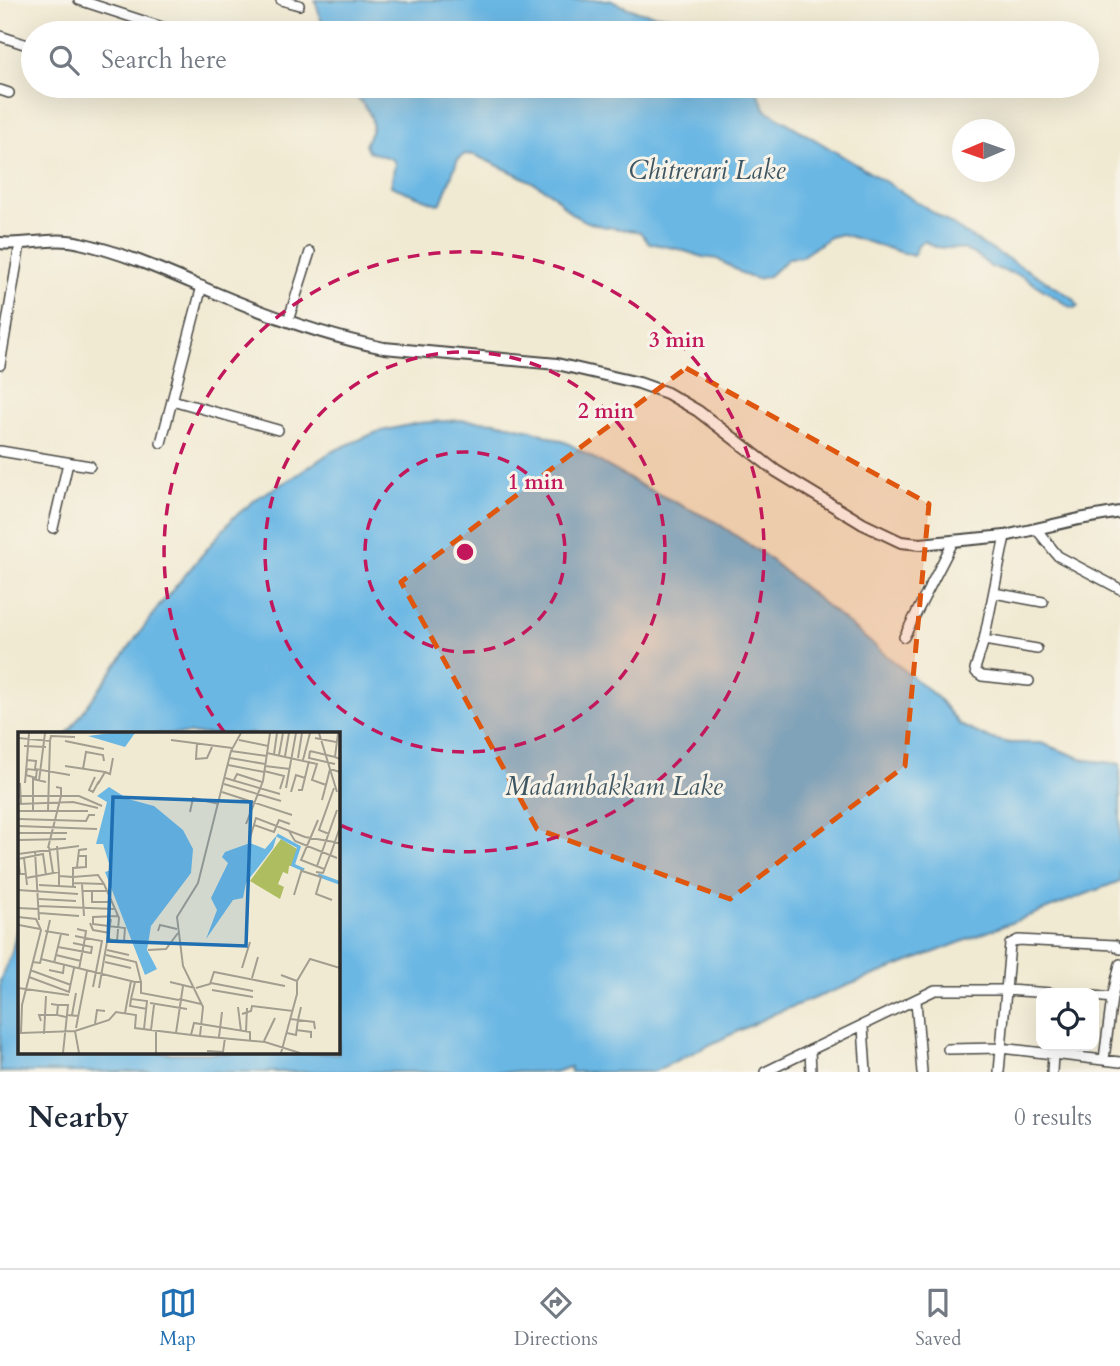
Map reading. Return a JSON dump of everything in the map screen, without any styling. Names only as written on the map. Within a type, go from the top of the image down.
[{"type":"street","points":[[79,0],[143,21]]},
{"type":"street","points":[[281,0],[299,5]]},
{"type":"street","points":[[0,36],[21,43]]},
{"type":"street","points":[[0,243],[78,242],[164,270],[288,321],[356,342],[384,348],[557,364],[639,383],[685,402],[776,471],[863,524],[890,538],[910,544],[1005,536],[1120,512]]},
{"type":"street","points":[[0,365],[20,244]]},
{"type":"street","points":[[288,321],[310,253]]},
{"type":"street","points":[[161,443],[202,286]]},
{"type":"street","points":[[172,400],[278,430]]},
{"type":"street","points":[[0,452],[90,466]]},
{"type":"street","points":[[53,528],[68,464]]},
{"type":"street","points":[[1037,530],[1058,556],[1120,589]]},
{"type":"street","points":[[1005,536],[976,673],[1029,681]]},
{"type":"street","points":[[904,637],[954,540]]},
{"type":"street","points":[[994,593],[1043,602]]},
{"type":"street","points":[[984,640],[1037,649]]},
{"type":"street","points":[[999,1072],[1009,946],[1015,940],[1115,945],[1120,949]]},
{"type":"street","points":[[1104,1059],[1112,998],[1120,964]]},
{"type":"street","points":[[765,1072],[935,990],[1036,992]]},
{"type":"street","points":[[1099,997],[1112,998]]},
{"type":"street","points":[[916,1001],[922,1072]]},
{"type":"street","points":[[863,1027],[866,1072]]},
{"type":"street","points":[[948,1049],[1001,1048],[1120,1062]]},
{"type":"street","points":[[810,1050],[811,1072]]},
{"type":"street","points":[[1052,1072],[1054,1055]]},
{"type":"highlighted area","points":[[686,368],[929,504],[905,766],[730,899],[537,829],[401,582]]},
{"type":"water","points":[[315,0],[610,0],[646,13],[711,21],[321,21]]},
{"type":"water","name":"Chitrerari Lake","points":[[357,98],[760,98],[766,110],[1038,276],[1074,299],[1078,306],[1070,307],[1022,276],[991,267],[978,256],[963,249],[935,247],[924,241],[919,244],[913,256],[842,234],[830,237],[801,257],[789,258],[769,276],[757,279],[717,259],[649,243],[640,232],[584,221],[540,187],[475,155],[465,154],[458,159],[441,203],[437,204],[391,186],[395,163],[392,159],[368,151],[365,145],[372,123]]},
{"type":"water","name":"Madambakkam Lake","points":[[460,420],[495,422],[531,430],[567,443],[644,487],[716,522],[767,557],[939,699],[960,725],[988,738],[1010,743],[1041,743],[1086,760],[1120,764],[1120,881],[776,1013],[653,1072],[571,1072],[570,1067],[554,1072],[0,1072],[0,981],[12,952],[18,923],[18,1054],[340,1054],[340,732],[68,732],[159,606],[233,518],[260,496],[331,452],[377,432],[418,423]]}]
